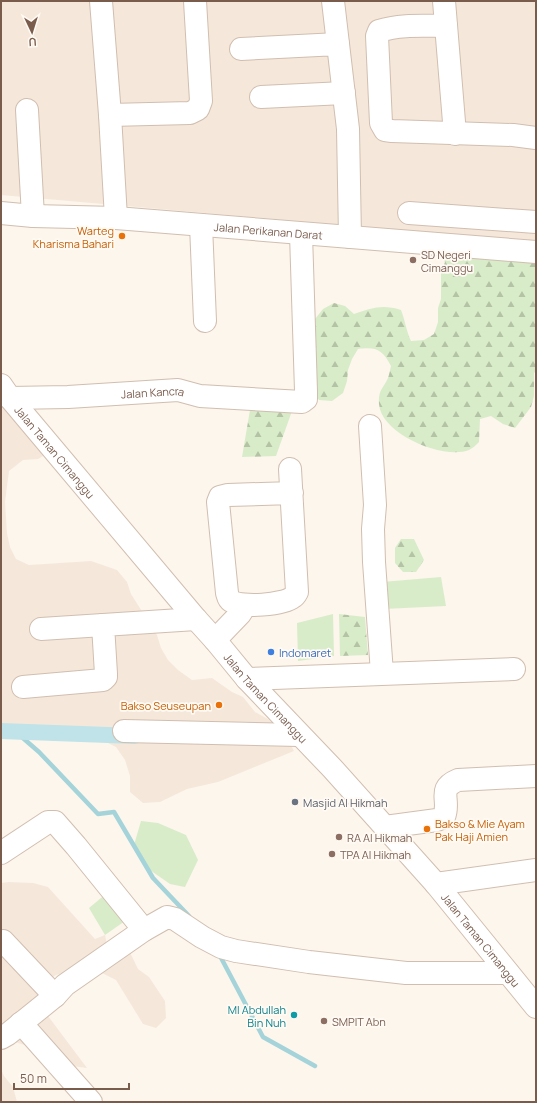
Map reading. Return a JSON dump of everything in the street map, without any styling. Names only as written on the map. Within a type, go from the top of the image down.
[{"type":"street","points":[[101,1],[116,218]]},
{"type":"street","points":[[110,115],[190,112],[198,109],[201,101],[195,1]]},
{"type":"street","points":[[334,1],[348,129],[350,237]]},
{"type":"street","points":[[444,1],[454,134]]},
{"type":"street","points":[[446,26],[397,27],[379,31],[377,36],[381,123],[385,130],[454,134],[513,135],[536,138]]},
{"type":"street","points":[[241,49],[338,44]]},
{"type":"street","points":[[261,97],[344,93]]},
{"type":"street","points":[[27,110],[33,216]]},
{"type":"street","name":"Jalan Perikanan Darat","points":[[1,213],[33,216],[116,218],[536,252]]},
{"type":"street","points":[[409,213],[536,222]]},
{"type":"street","points":[[201,225],[205,321]]},
{"type":"street","name":"Jalan Kancra","points":[[6,391],[68,397],[178,390],[200,396],[302,402],[306,399],[306,392],[301,234]]},
{"type":"street","name":"Jalan Taman Cimanggu","points":[[6,391],[247,679],[332,768],[436,884],[536,1006]]},
{"type":"street","points":[[370,426],[375,506],[373,529],[374,562],[382,673]]},
{"type":"street","points":[[290,469],[292,493],[297,592],[293,597],[282,602],[245,606],[232,602],[228,598],[227,593],[218,502],[220,497],[228,495],[292,493]]},
{"type":"street","points":[[215,640],[240,614],[245,606]]},
{"type":"street","points":[[41,629],[196,619]]},
{"type":"street","points":[[23,687],[103,680],[106,677],[106,674],[103,625]]},
{"type":"street","points":[[247,679],[514,669]]},
{"type":"street","points":[[124,731],[299,734]]},
{"type":"street","points":[[385,827],[437,820],[444,817],[447,811],[445,789],[449,784],[458,780],[536,776]]},
{"type":"street","points":[[1,853],[48,822],[55,822],[144,930]]},
{"type":"street","points":[[436,884],[536,870]]},
{"type":"street","points":[[91,1102],[8,1030],[55,996],[65,985],[162,919],[170,917],[175,919],[221,948],[236,952],[406,973],[508,973]]},
{"type":"street","points":[[3,942],[55,996]]},
{"type":"shaded area","points":[[1,1],[536,1],[536,242],[1,195]]},
{"type":"shaded area","points":[[1,396],[50,452],[38,459],[23,460],[9,471],[5,502],[7,533],[10,547],[16,559],[29,565],[91,561],[117,570],[127,582],[131,594],[157,635],[161,648],[168,660],[178,670],[192,680],[212,678],[232,692],[243,697],[255,712],[268,719],[279,728],[287,737],[294,751],[218,782],[187,789],[160,802],[143,803],[130,792],[130,776],[125,760],[116,747],[102,740],[17,735],[7,731],[1,731]]},
{"type":"shaded area","points":[[1,883],[33,883],[48,887],[95,939],[105,935],[107,945],[125,942],[138,969],[149,977],[165,1001],[166,1018],[156,1028],[143,1024],[116,980],[88,966],[56,975],[43,984],[45,1012],[87,1068],[72,1066],[31,1047],[15,1042],[1,1049]]},
{"type":"shaded area","points":[[1,1069],[4,1076],[13,1087],[17,1102],[1,1102]]},
{"type":"green space","points":[[536,244],[536,371],[534,373],[534,396],[531,407],[515,428],[503,424],[491,416],[480,419],[479,442],[469,450],[458,452],[430,448],[415,442],[390,425],[382,415],[379,404],[379,396],[388,378],[391,366],[385,356],[378,350],[369,348],[358,349],[348,370],[347,381],[343,393],[332,401],[319,400],[311,389],[315,319],[323,309],[334,303],[345,306],[354,314],[383,307],[401,310],[411,341],[424,340],[434,334],[438,322],[438,308],[441,299],[441,273],[445,262],[436,249]]},
{"type":"green space","points":[[250,410],[292,411],[276,456],[242,457]]},
{"type":"green space","points":[[401,539],[414,539],[424,560],[416,572],[403,572],[395,563],[395,548]]},
{"type":"green space","points":[[441,577],[446,606],[384,609],[382,582]]},
{"type":"green space","points":[[333,614],[334,656],[298,661],[297,623]]},
{"type":"green space","points":[[339,614],[365,617],[368,655],[340,656]]},
{"type":"green space","points":[[141,821],[158,823],[186,835],[198,860],[185,887],[170,884],[147,868],[134,845]]},
{"type":"green space","points":[[107,893],[125,921],[105,935],[89,908]]},
{"type":"waterway","points":[[1,731],[135,736]]},
{"type":"waterway","points":[[16,732],[39,752],[98,814],[114,812],[153,878],[189,916]]},
{"type":"waterway","points":[[219,954],[263,1037],[315,1066]]},
{"type":"place","name":"Warteg Kharisma Bahari","points":[[122,236]]},
{"type":"place","name":"SD Negeri Cimanggu","points":[[413,260]]},
{"type":"place","name":"Indomaret","points":[[271,652]]},
{"type":"place","name":"Bakso Seuseupan","points":[[219,705]]},
{"type":"place","name":"Masjid Al Hikmah","points":[[295,802]]},
{"type":"place","name":"Bakso & Mie Ayam Pak Haji Amien","points":[[427,829]]},
{"type":"place","name":"RA Al Hikmah","points":[[339,837]]},
{"type":"place","name":"TPA Al Hikmah","points":[[332,854]]},
{"type":"place","name":"MI Abdullah Bin Nuh","points":[[294,1015]]},
{"type":"place","name":"SMPIT Abn","points":[[324,1021]]}]
